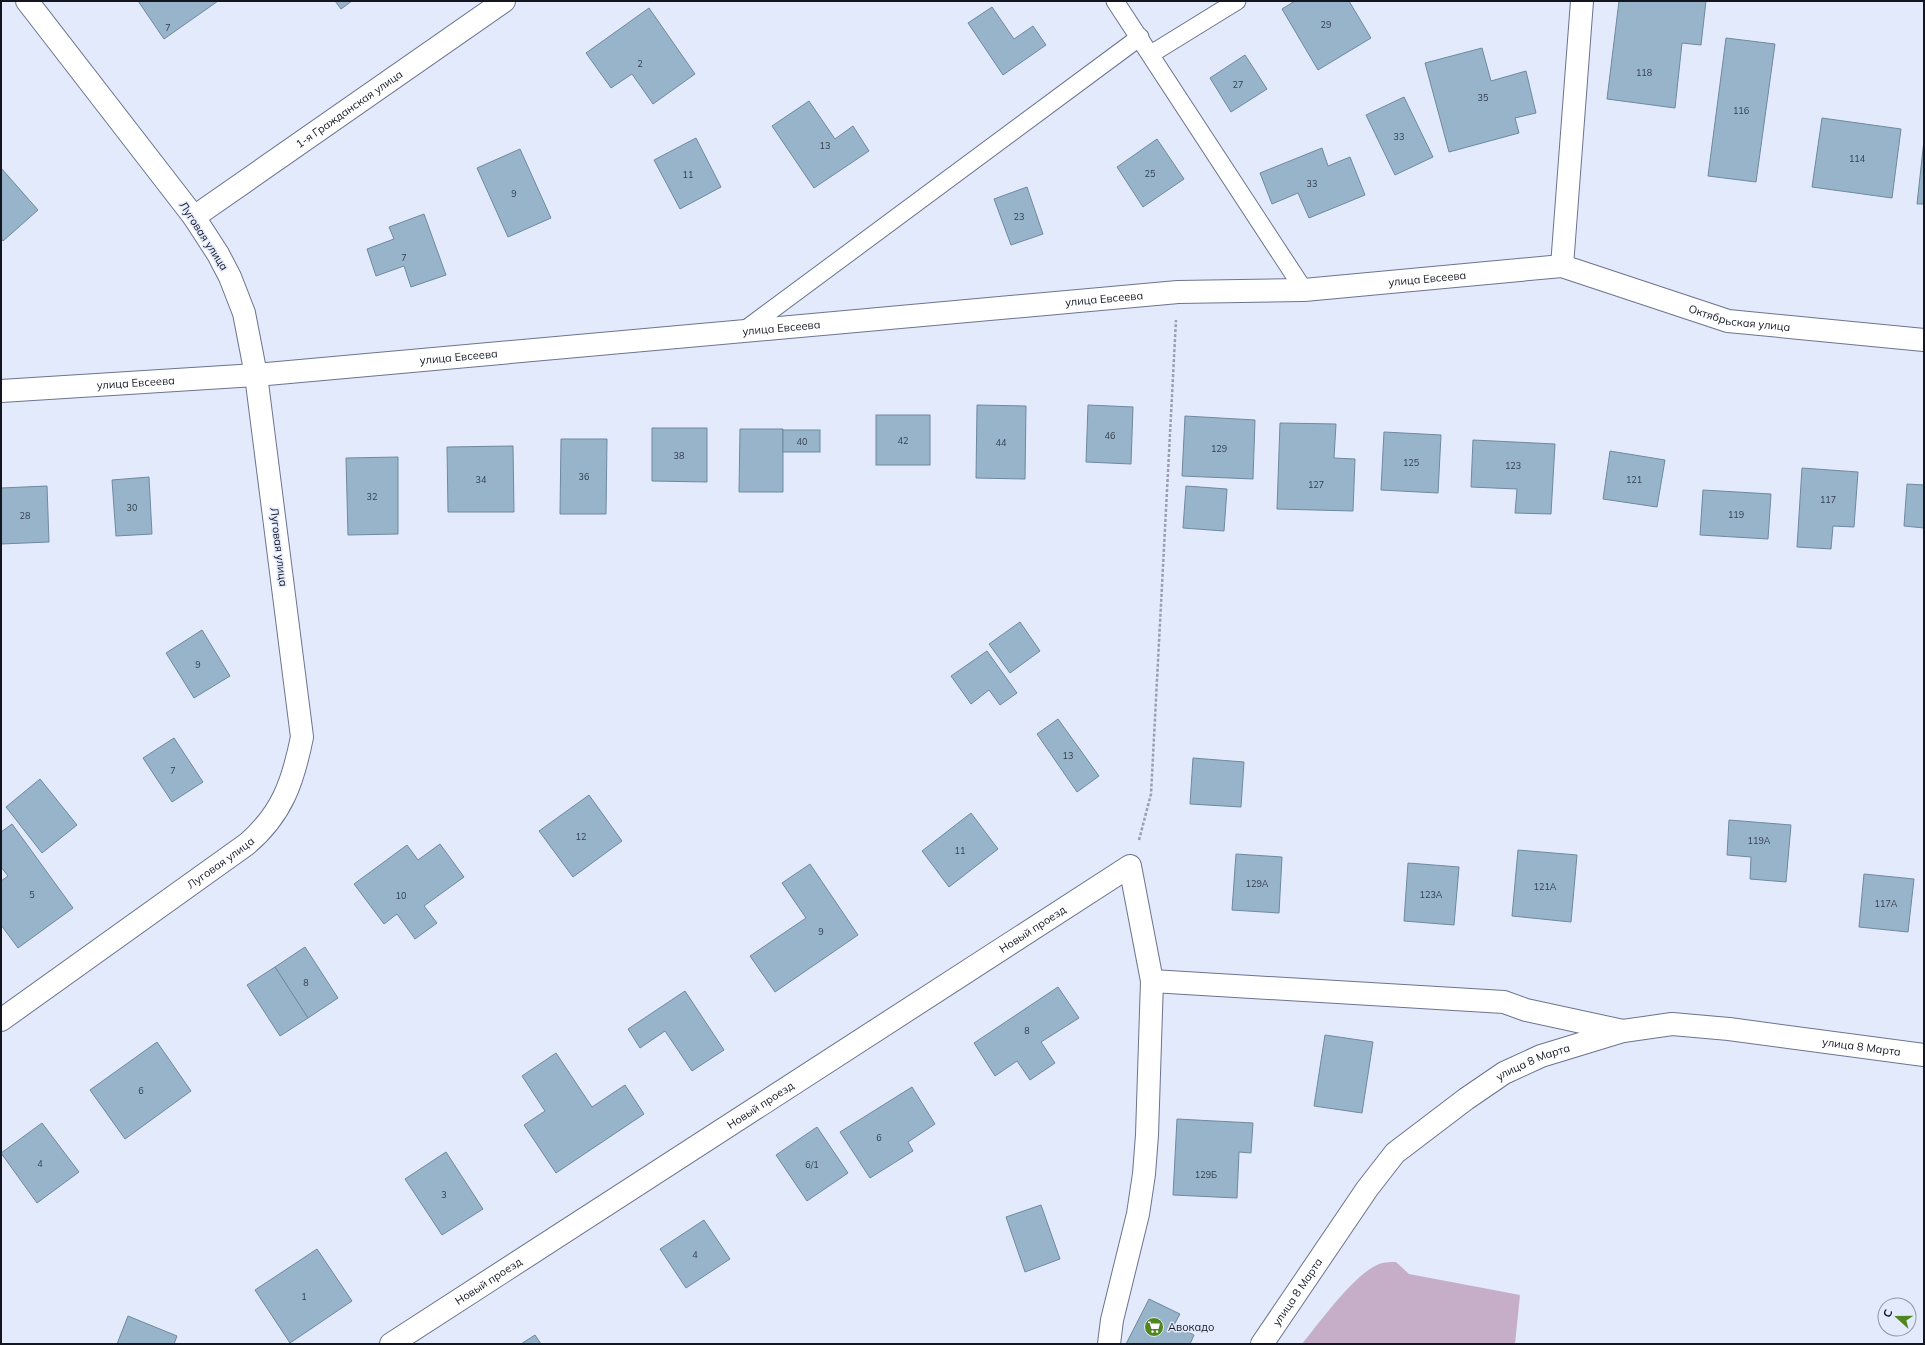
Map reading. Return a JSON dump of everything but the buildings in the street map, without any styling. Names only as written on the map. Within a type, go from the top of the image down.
[{"type":"street","name":"Луговая улица","points":[[1,1020],[247,844],[259,833],[275,814],[287,792],[300,746],[302,728],[256,375],[244,313],[230,277],[218,254],[194,217],[28,1]]},
{"type":"street","name":"1-я Гражданская улица","points":[[194,217],[504,1]]},
{"type":"street","points":[[1562,266],[1582,1]]},
{"type":"street","name":"улица Евсеева","points":[[1,391],[256,375],[1178,292],[1304,290],[1562,266]]},
{"type":"street","name":"Октябрьская улица","points":[[1562,266],[1728,321],[1924,340]]},
{"type":"street","points":[[1109,1344],[1112,1320],[1134,1235],[1144,1174],[1152,982],[1130,866]]},
{"type":"street","name":"Новый проезд","points":[[391,1344],[1130,866]]},
{"type":"street","points":[[1152,982],[1504,1002],[1526,1010],[1623,1031]]},
{"type":"street","name":"улица 8 Марта","points":[[1262,1344],[1367,1189],[1395,1153],[1466,1098],[1504,1073],[1541,1056],[1623,1031],[1672,1024],[1729,1029],[1924,1055]]},
{"type":"lane","points":[[1116,1],[1304,290]]},
{"type":"lane","points":[[1151,54],[1237,1]]},
{"type":"lane","points":[[742,332],[1140,37]]},
{"type":"path","points":[[1130,866],[1148,811],[1151,794],[1178,292]]},
{"type":"shaded area","points":[[1396,1262],[1409,1274],[1520,1295],[1515,1344],[1302,1344],[1347,1289],[1358,1279],[1377,1265]]},
{"type":"place","name":"Авокадо","points":[[1154,1327]]}]
